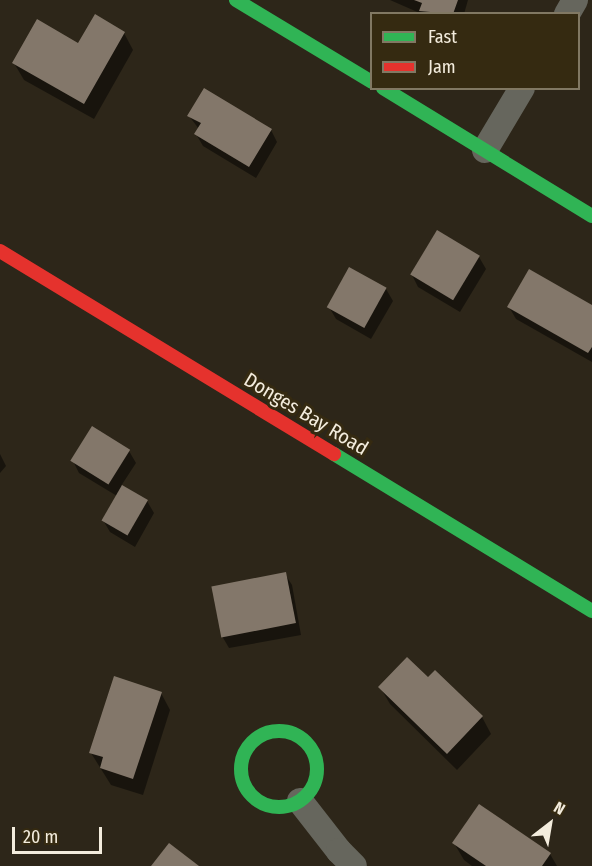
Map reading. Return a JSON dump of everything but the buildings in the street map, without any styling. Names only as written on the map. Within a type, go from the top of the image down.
[{"type":"street","points":[[236,0],[370,81]]},
{"type":"street","points":[[386,90],[592,216]]},
{"type":"street","points":[[485,150],[521,90]]},
{"type":"street","name":"Donges Bay Road","points":[[0,251],[592,611]]},
{"type":"street","points":[[270,731],[283,731],[296,734],[307,742],[314,754],[317,767],[315,780],[309,792],[300,801],[277,807],[265,804],[246,789],[240,766],[249,744],[258,736],[270,731]]},
{"type":"street","points":[[300,801],[339,852],[354,866]]},
{"type":"traffic: fast","points":[[236,0],[370,81]]},
{"type":"traffic: fast","points":[[386,90],[592,216]]},
{"type":"traffic: fast","points":[[334,454],[592,611]]},
{"type":"traffic: fast","points":[[279,731],[294,734],[306,742],[314,754],[317,769],[314,784],[306,796],[294,804],[279,807],[264,804],[252,796],[244,784],[241,769],[244,754],[252,742],[264,734],[279,731]]},
{"type":"traffic: jam","points":[[0,251],[334,454]]}]
